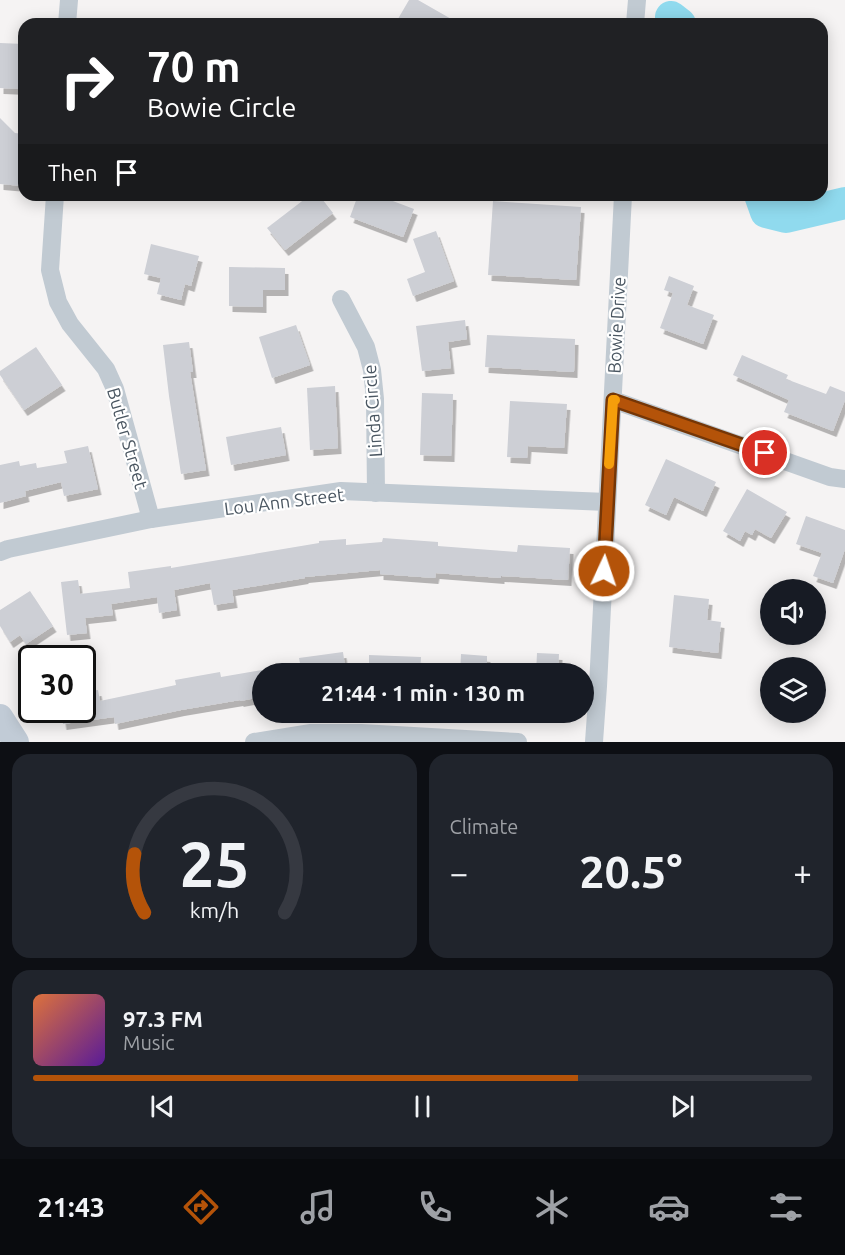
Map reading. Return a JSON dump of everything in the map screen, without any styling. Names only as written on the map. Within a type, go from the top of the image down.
[{"type":"street","points":[[68,18],[69,0]]},
{"type":"street","points":[[636,18],[637,0]]},
{"type":"street","name":"Butler Street","points":[[55,201],[50,270],[58,302],[70,324],[106,369],[115,389],[151,519]]},
{"type":"street","name":"Bowie Drive","points":[[594,742],[623,201]]},
{"type":"street","name":"Linda Circle","points":[[341,299],[366,347],[372,370],[375,399],[376,493]]},
{"type":"street","points":[[613,400],[830,477],[845,479]]},
{"type":"street","name":"Lou Ann Street","points":[[0,552],[19,546],[151,519],[341,491],[607,502]]},
{"type":"street","points":[[0,717],[16,742]]},
{"type":"street","points":[[254,742],[310,733],[361,733],[518,742]]},
{"type":"building","points":[[409,0],[418,0],[450,18],[398,18]]},
{"type":"building","points":[[0,43],[18,44],[18,89],[0,88]]},
{"type":"building","points":[[0,118],[18,133],[18,186],[0,184]]},
{"type":"building","points":[[302,201],[324,201],[333,213],[285,250],[267,228]]},
{"type":"building","points":[[356,201],[393,201],[414,209],[403,237],[350,217]]},
{"type":"building","points":[[493,201],[581,207],[576,280],[488,275]]},
{"type":"building","points":[[436,231],[454,281],[413,296],[407,279],[425,272],[413,239]]},
{"type":"building","points":[[151,244],[199,256],[191,286],[185,284],[181,300],[157,294],[161,278],[144,274]]},
{"type":"building","points":[[229,267],[285,268],[285,290],[263,290],[263,307],[229,306]]},
{"type":"building","points":[[669,276],[694,286],[687,305],[714,315],[703,344],[660,328],[673,293],[664,290]]},
{"type":"building","points":[[465,320],[467,339],[448,342],[451,368],[422,371],[416,326]]},
{"type":"building","points":[[296,325],[310,365],[272,378],[259,337]]},
{"type":"building","points":[[487,335],[575,339],[574,372],[485,367]]},
{"type":"building","points":[[189,342],[193,372],[190,372],[206,470],[181,474],[163,345]]},
{"type":"building","points":[[36,347],[62,385],[24,410],[0,375],[0,371]]},
{"type":"building","points":[[742,355],[788,375],[786,379],[826,394],[830,386],[845,392],[845,400],[833,431],[784,412],[789,400],[733,375]]},
{"type":"building","points":[[335,386],[338,448],[310,450],[307,388]]},
{"type":"building","points":[[422,393],[453,394],[451,456],[420,455]]},
{"type":"building","points":[[510,401],[567,404],[564,448],[528,446],[527,458],[507,457]]},
{"type":"building","points":[[281,427],[286,455],[231,465],[226,437]]},
{"type":"building","points":[[88,446],[98,489],[64,496],[61,482],[25,491],[26,496],[0,503],[0,465],[19,461],[20,466],[36,463],[37,468],[67,463],[64,451]]},
{"type":"building","points":[[666,459],[716,482],[703,511],[674,497],[666,515],[645,505]]},
{"type":"building","points":[[747,489],[787,512],[771,538],[755,529],[752,535],[745,531],[740,541],[723,531]]},
{"type":"building","points":[[806,516],[845,530],[845,549],[833,583],[813,576],[822,553],[796,544]]},
{"type":"building","points":[[383,538],[438,542],[438,546],[517,552],[518,545],[570,548],[568,580],[436,573],[435,578],[380,574],[380,570],[305,577],[232,590],[234,602],[214,605],[210,583],[174,590],[177,610],[159,613],[157,597],[111,604],[113,615],[85,618],[87,633],[67,635],[61,582],[78,580],[80,594],[130,588],[128,572],[171,566],[171,568],[319,543],[319,541],[346,539],[346,545],[382,542]]},
{"type":"building","points":[[30,591],[53,626],[26,644],[20,635],[10,642],[0,626],[0,610]]},
{"type":"building","points":[[674,595],[709,599],[707,620],[721,622],[718,653],[669,647]]},
{"type":"building","points":[[343,652],[344,663],[300,663],[299,658]]},
{"type":"building","points":[[537,653],[559,654],[559,663],[537,663]]},
{"type":"building","points":[[461,654],[487,656],[487,663],[461,663]]},
{"type":"building","points":[[369,655],[421,657],[421,663],[369,663]]},
{"type":"building","points":[[220,672],[221,677],[252,672],[252,699],[181,710],[115,724],[114,717],[96,719],[96,690],[98,690],[100,701],[176,685],[175,680]]},
{"type":"waterway","points":[[762,201],[766,212],[786,217],[845,203]]},
{"type":"slow traffic","points":[[609,464],[613,400],[615,400]]},
{"type":"route","points":[[604,571],[613,400],[765,453]]}]
